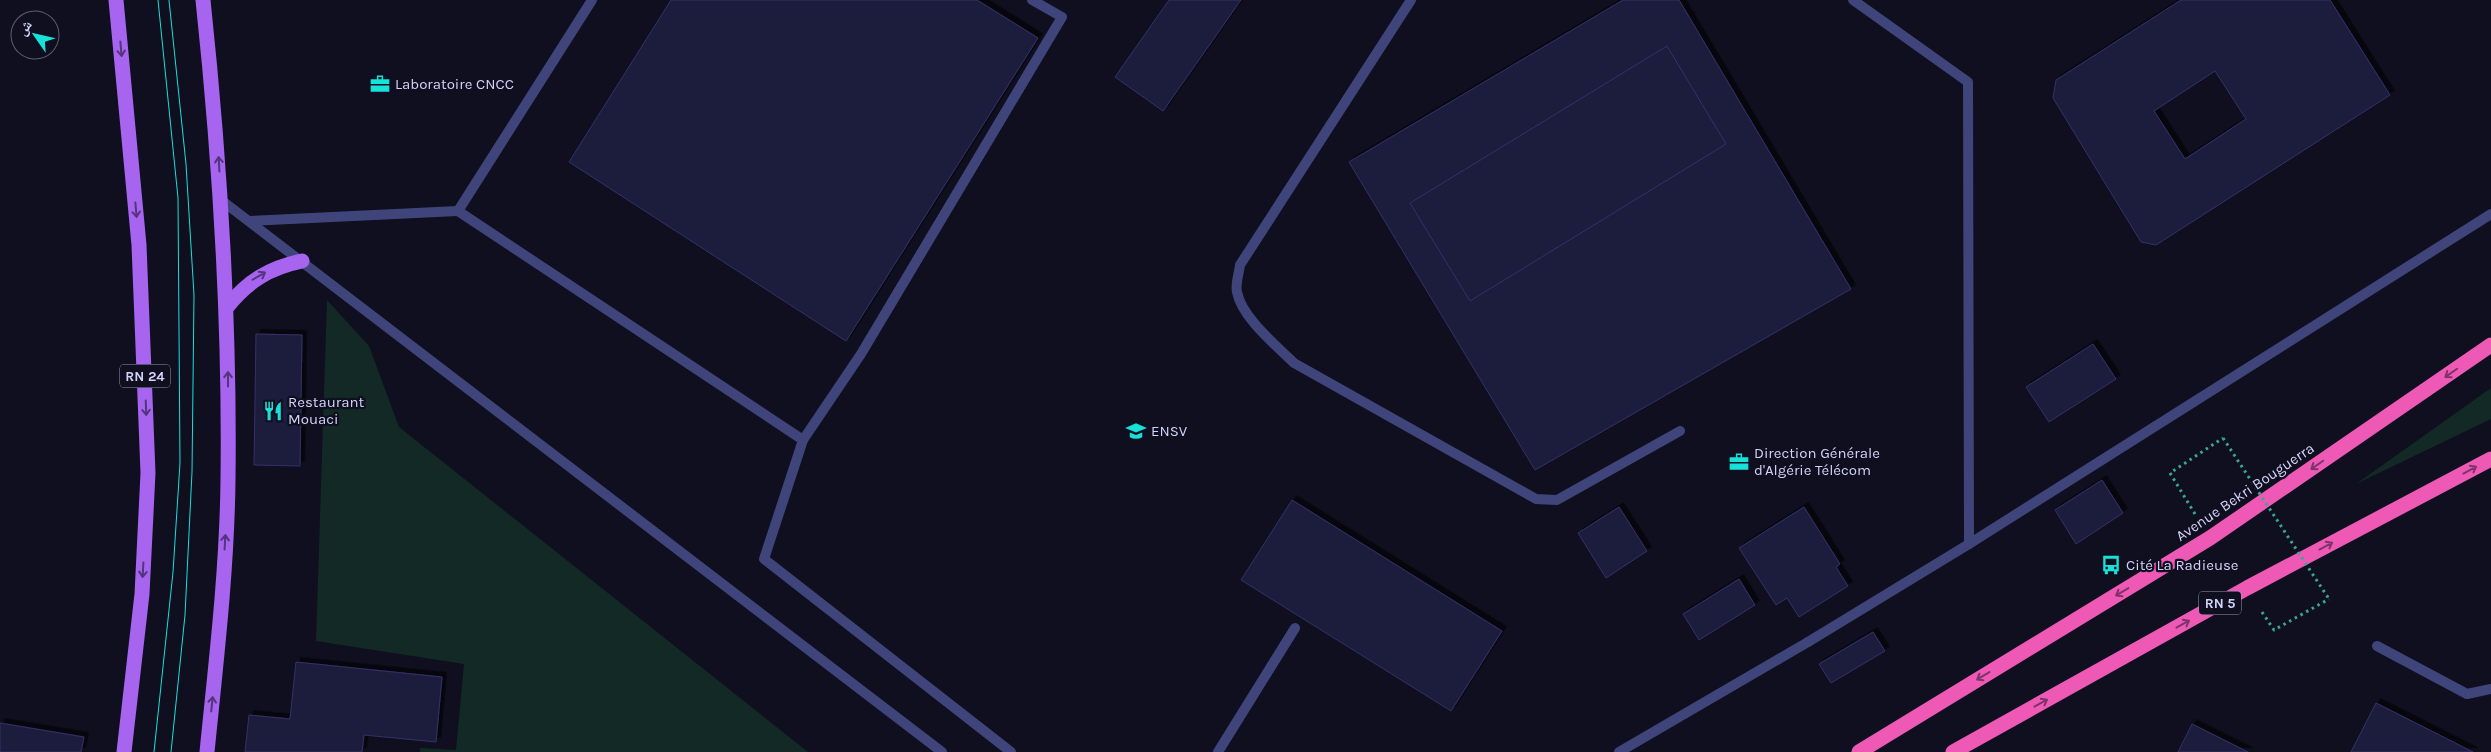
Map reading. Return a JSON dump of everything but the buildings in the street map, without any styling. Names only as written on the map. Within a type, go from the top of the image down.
[{"type":"highway","name":"Avenue Bekri Bouguerra","points":[[1859,752],[2210,538],[2491,345]]},
{"type":"highway","name":"RN 5","points":[[1953,752],[2247,588],[2491,459]]},
{"type":"main road","name":"RN 24","points":[[116,0],[139,245],[148,472],[142,594],[124,752]]},
{"type":"main road","points":[[203,0],[216,119],[228,307],[228,482],[222,611],[207,752]]},
{"type":"main road","points":[[228,307],[252,281],[284,265],[302,261]]},
{"type":"street","points":[[458,211],[592,0]]},
{"type":"street","points":[[1012,752],[764,559],[804,440],[861,354],[1062,18],[1032,0]]},
{"type":"street","points":[[1411,0],[1240,265],[1236,292],[1244,310],[1265,335],[1294,362],[1536,499],[1557,500],[1680,431]]},
{"type":"street","points":[[1853,0],[1968,82],[1969,544]]},
{"type":"street","points":[[221,200],[942,752]]},
{"type":"street","points":[[249,221],[458,211],[804,440]]},
{"type":"street","points":[[1618,752],[1808,642],[1969,544],[2491,214]]},
{"type":"street","points":[[1218,752],[1295,628]]},
{"type":"street","points":[[2377,646],[2467,694],[2491,689]]},
{"type":"path","points":[[2210,538],[2170,473],[2223,438],[2329,599],[2274,630]]},
{"type":"green space","points":[[327,300],[369,346],[399,427],[808,752],[420,752],[420,748],[456,750],[464,664],[316,641]]},
{"type":"green space","points":[[2491,388],[2491,419],[2356,484]]},
{"type":"tram line","points":[[154,752],[173,572],[180,463],[178,198],[158,0]]},
{"type":"tram line","points":[[169,0],[186,164],[194,295],[192,472],[185,615],[171,752]]},
{"type":"place","name":"Laboratoire CNCC","points":[[380,84]]},
{"type":"place","name":"Restaurant Mouaci","points":[[273,411]]},
{"type":"place","name":"ENSV","points":[[1136,431]]},
{"type":"place","name":"Direction Générale d'Algérie Télécom","points":[[1739,462]]},
{"type":"place","name":"Cité La Radieuse","points":[[2111,565]]}]
